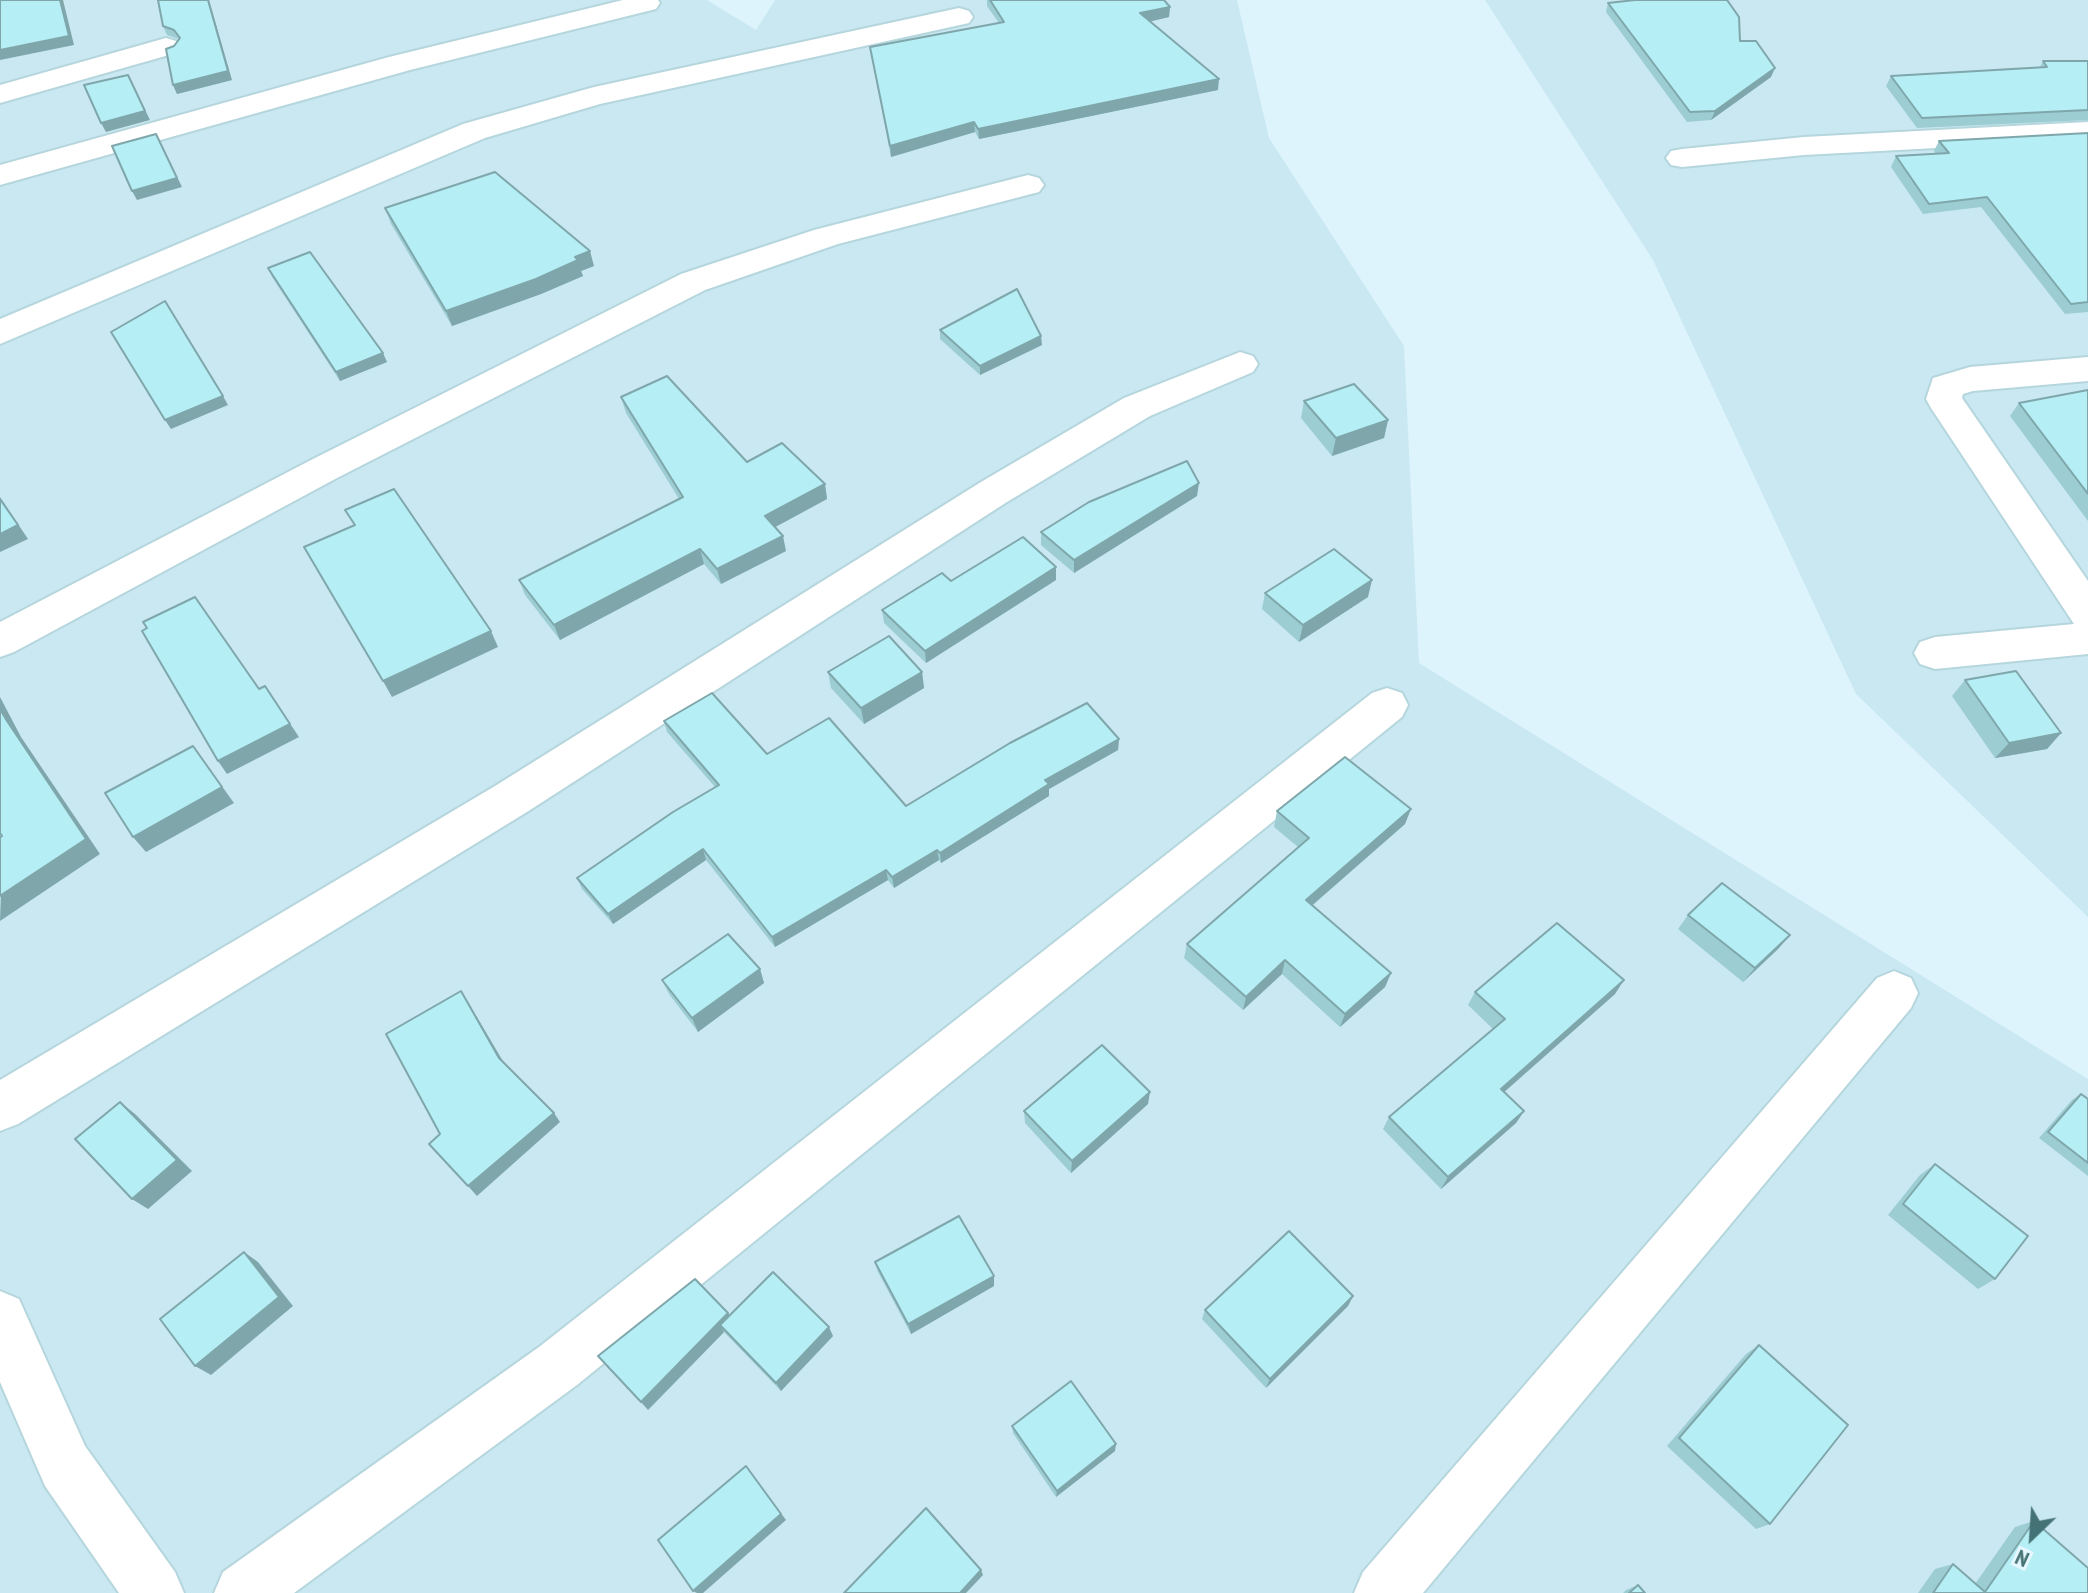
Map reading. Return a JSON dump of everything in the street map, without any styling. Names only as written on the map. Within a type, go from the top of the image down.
[{"type":"street","points":[[0,175],[400,63],[646,3]]},
{"type":"street","points":[[0,332],[474,131],[594,96],[959,17]]},
{"type":"street","points":[[0,94],[166,47]]},
{"type":"street","points":[[1682,158],[1804,146],[2088,131]]},
{"type":"street","points":[[0,641],[324,469],[693,282],[826,237],[1028,185]]},
{"type":"street","points":[[0,1107],[511,799],[1020,476],[1137,407],[1240,364]]},
{"type":"street","points":[[2088,369],[1970,379],[1946,387],[1944,399],[2088,613]]},
{"type":"street","points":[[1935,653],[2088,638]]},
{"type":"street","points":[[244,1593],[558,1366],[1387,705]]},
{"type":"street","points":[[1384,1593],[1894,993]]},
{"type":"street","points":[[0,1318],[65,1466],[154,1593]]},
{"type":"shaded area","points":[[0,0],[707,0],[756,30],[775,0],[1237,0],[1269,138],[1404,346],[1419,663],[2088,1079],[2088,1593],[0,1593]]},
{"type":"shaded area","points":[[1485,0],[2088,0],[2088,917],[1856,694],[1653,260]]},
{"type":"building","points":[[0,0],[60,0],[69,36],[0,50]]},
{"type":"building","points":[[158,0],[208,0],[228,71],[173,85],[166,49],[174,46],[180,38],[174,30],[163,26]]},
{"type":"building","points":[[990,0],[1164,0],[1170,7],[1140,13],[1219,79],[978,129],[974,122],[890,146],[870,47],[1004,22]]},
{"type":"building","points":[[1727,0],[1739,17],[1740,41],[1756,41],[1775,68],[1715,111],[1690,112],[1608,3]]},
{"type":"building","points":[[2043,61],[2088,61],[2088,110],[1922,118],[1891,76],[2047,67]]},
{"type":"building","points":[[128,75],[145,111],[101,123],[84,85]]},
{"type":"building","points":[[2088,133],[2088,302],[2071,304],[1987,197],[1929,204],[1896,156],[1949,153],[1939,141]]},
{"type":"building","points":[[156,134],[177,178],[132,191],[112,146]]},
{"type":"building","points":[[495,172],[590,251],[575,257],[578,260],[536,279],[446,311],[385,208]]},
{"type":"building","points":[[310,252],[383,353],[336,372],[268,268]]},
{"type":"building","points":[[1017,289],[1041,336],[980,366],[940,330]]},
{"type":"building","points":[[165,301],[223,396],[165,420],[111,332]]},
{"type":"building","points":[[667,376],[747,462],[782,443],[825,484],[765,516],[783,536],[717,569],[700,549],[554,625],[519,580],[683,497],[621,397]]},
{"type":"building","points":[[1354,384],[1388,420],[1336,438],[1304,401]]},
{"type":"building","points":[[2088,390],[2088,494],[2019,403]]},
{"type":"building","points":[[1187,461],[1199,483],[1074,560],[1041,532],[1089,502]]},
{"type":"building","points":[[394,489],[491,631],[383,681],[304,547],[355,525],[345,510]]},
{"type":"building","points":[[0,499],[18,525],[0,534]]},
{"type":"building","points":[[1023,537],[1056,567],[925,651],[882,610],[942,573],[951,581]]},
{"type":"building","points":[[1334,549],[1372,580],[1303,625],[1265,593]]},
{"type":"building","points":[[195,597],[259,689],[265,686],[290,724],[218,761],[142,631],[147,628],[143,622]]},
{"type":"building","points":[[889,636],[922,672],[861,708],[828,672]]},
{"type":"building","points":[[2016,671],[2061,733],[2009,743],[1965,680]]},
{"type":"building","points":[[712,693],[767,754],[829,718],[906,806],[1010,743],[1087,703],[1119,739],[1045,780],[1049,784],[940,853],[937,850],[892,877],[886,870],[772,937],[703,849],[608,914],[577,878],[673,812],[719,785],[664,721]]},
{"type":"building","points":[[0,709],[86,839],[0,896],[2,836]]},
{"type":"building","points":[[193,746],[222,787],[133,837],[105,793]]},
{"type":"building","points":[[1345,757],[1411,809],[1306,900],[1391,973],[1345,1014],[1285,960],[1246,997],[1187,944],[1309,838],[1277,811]]},
{"type":"building","points":[[1722,883],[1790,935],[1755,968],[1688,915]]},
{"type":"building","points":[[1557,923],[1624,980],[1501,1089],[1524,1111],[1448,1177],[1389,1117],[1505,1019],[1475,992]]},
{"type":"building","points":[[728,934],[760,969],[692,1018],[662,980]]},
{"type":"building","points":[[461,991],[499,1058],[554,1113],[468,1186],[429,1144],[440,1134],[386,1034]]},
{"type":"building","points":[[1102,1045],[1150,1092],[1072,1161],[1024,1111]]},
{"type":"building","points":[[2081,1094],[2088,1099],[2088,1163],[2048,1132]]},
{"type":"building","points":[[120,1102],[177,1160],[132,1199],[75,1139]]},
{"type":"building","points":[[1935,1164],[2028,1236],[1995,1279],[1903,1204]]},
{"type":"building","points":[[959,1216],[994,1276],[908,1324],[875,1262]]},
{"type":"building","points":[[1289,1231],[1353,1296],[1270,1379],[1205,1310]]},
{"type":"building","points":[[244,1252],[279,1297],[195,1366],[160,1319]]},
{"type":"building","points":[[773,1272],[829,1327],[776,1383],[720,1325]]},
{"type":"building","points":[[695,1279],[728,1313],[641,1402],[598,1356]]},
{"type":"building","points":[[1759,1345],[1848,1425],[1770,1524],[1679,1438]]},
{"type":"building","points":[[1071,1381],[1116,1444],[1057,1491],[1012,1426]]},
{"type":"building","points":[[746,1466],[781,1514],[693,1591],[658,1540]]},
{"type":"building","points":[[926,1508],[981,1570],[960,1593],[844,1593]]},
{"type":"building","points":[[2034,1521],[2088,1568],[2088,1593],[1933,1593],[1953,1564],[1985,1592]]},
{"type":"building","points":[[1638,1585],[1645,1593],[1629,1593]]}]
